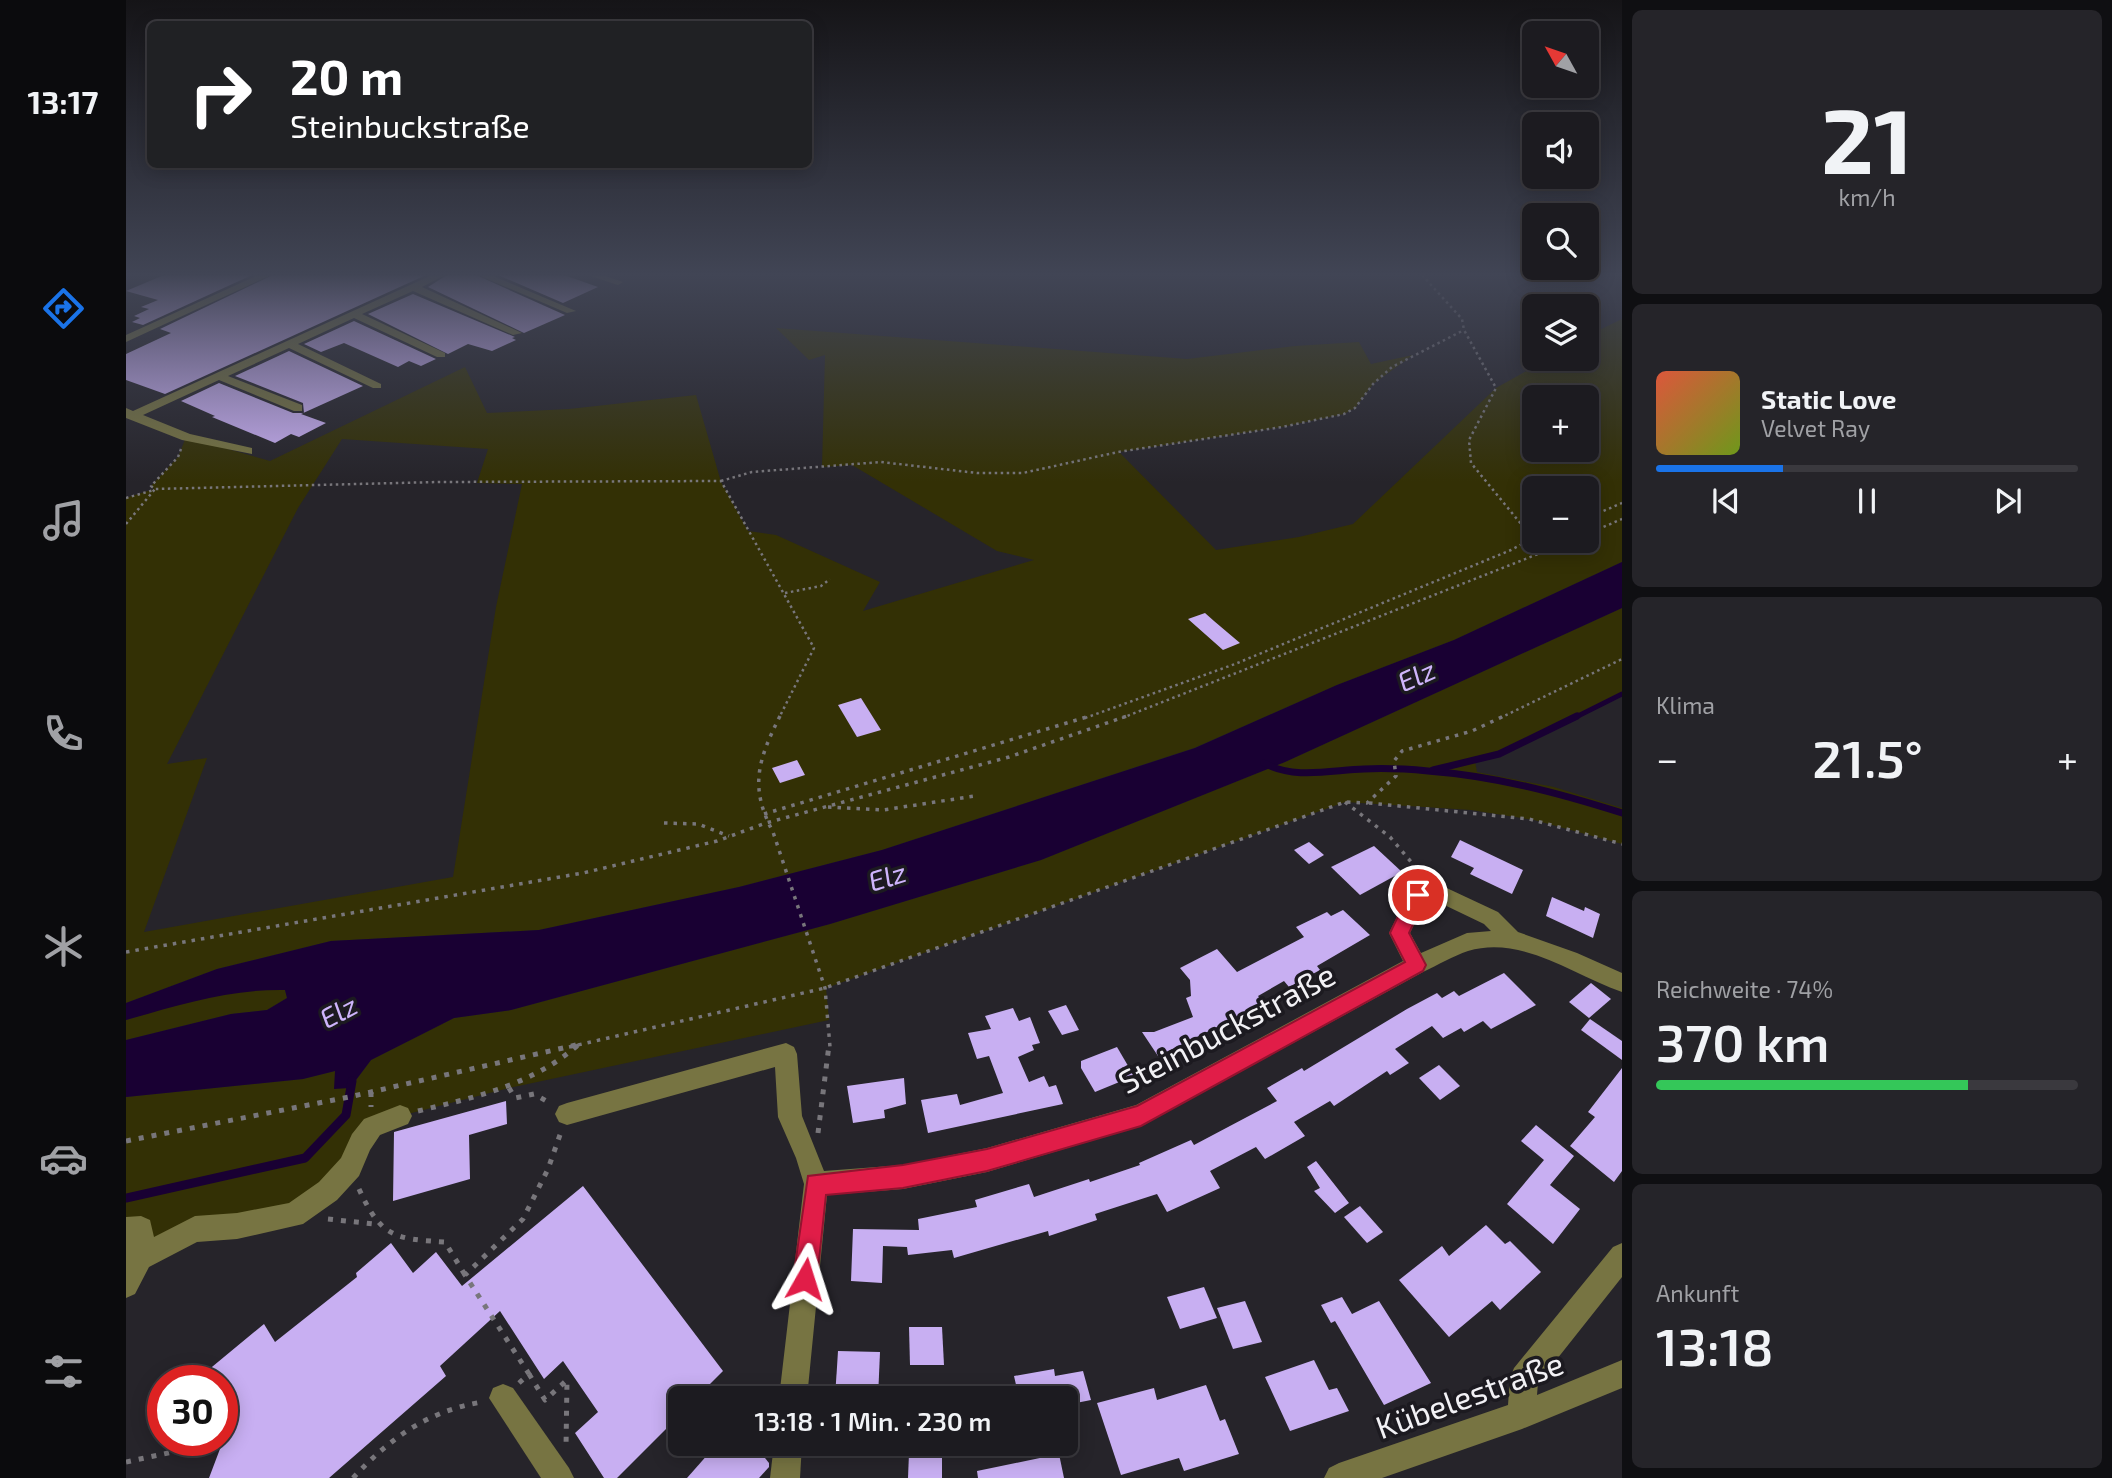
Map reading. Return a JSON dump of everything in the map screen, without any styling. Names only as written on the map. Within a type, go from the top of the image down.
[{"type":"street","points":[[129,414],[289,344],[377,386]]},
{"type":"street","points":[[417,344],[441,355]]},
{"type":"street","points":[[218,376],[298,408]]},
{"type":"street","points":[[129,414],[186,437],[247,451]]},
{"type":"street","points":[[1416,965],[1399,933],[1418,895],[1436,891]]},
{"type":"street","name":"Steinbuckstraße","points":[[1436,891],[1491,918],[1511,938],[1570,959],[1622,983]]},
{"type":"street","name":"Steinbuckstraße","points":[[816,1184],[903,1177],[987,1160],[1141,1115],[1416,965],[1467,943],[1511,938]]},
{"type":"street","points":[[567,1114],[786,1054],[790,1116],[808,1157],[816,1184],[794,1386]]},
{"type":"street","points":[[140,1258],[195,1229],[237,1226],[294,1215],[328,1191],[350,1167],[360,1142],[372,1128],[400,1115]]},
{"type":"street","points":[[126,1230],[141,1229],[140,1258],[126,1285]]},
{"type":"street","points":[[1522,1415],[1524,1378],[1622,1256]]},
{"type":"street","name":"Kübelestraße","points":[[1339,1478],[1522,1415],[1622,1374]]},
{"type":"street","points":[[503,1398],[559,1478]]},
{"type":"street","points":[[785,1478],[787,1456]]},
{"type":"path","points":[[126,498],[155,489],[438,482],[721,481],[752,472],[881,461],[976,473],[1023,473],[1118,452],[1282,427],[1345,414],[1355,408],[1373,384],[1392,367],[1437,344]]},
{"type":"path","points":[[1472,344],[1496,388],[1494,398],[1469,433],[1466,447],[1471,463],[1522,525]]},
{"type":"path","points":[[155,489],[151,486],[178,457],[186,437]]},
{"type":"path","points":[[721,481],[814,648],[805,674],[769,733],[756,792],[766,823],[773,832],[825,988],[830,1052],[820,1129],[808,1157]]},
{"type":"path","points":[[126,524],[155,489]]},
{"type":"path","points":[[1599,513],[1622,503]]},
{"type":"path","points":[[1599,529],[1622,519]]},
{"type":"path","points":[[764,814],[1061,726],[1235,664],[1522,545]]},
{"type":"path","points":[[126,952],[583,873],[730,836],[766,823],[1009,757],[1178,698],[1544,553]]},
{"type":"path","points":[[785,593],[821,586],[830,579]]},
{"type":"path","points":[[1367,803],[1395,774],[1394,761],[1402,751],[1472,731],[1622,659]]},
{"type":"path","points":[[826,807],[863,810],[909,808],[975,796]]},
{"type":"path","points":[[1345,802],[1390,837],[1436,891]]},
{"type":"path","points":[[126,1141],[323,1102],[825,988],[1345,802],[1496,814],[1534,820],[1622,844]]},
{"type":"path","points":[[664,823],[693,822],[730,836]]},
{"type":"path","points":[[400,1115],[509,1088],[564,1060],[581,1043]]},
{"type":"path","points":[[465,1275],[523,1219],[548,1169],[567,1114],[534,1094],[515,1098],[509,1088]]},
{"type":"path","points":[[350,1167],[374,1224]]},
{"type":"path","points":[[294,1215],[374,1224],[400,1239],[445,1242],[545,1400],[567,1380],[566,1450]]},
{"type":"path","points":[[353,1478],[370,1458],[418,1420],[447,1408],[503,1398],[529,1374]]},
{"type":"path","points":[[126,1462],[154,1456]]},
{"type":"shaded area","points":[[792,344],[988,344],[1187,359],[1295,346],[1360,344],[1371,364],[1413,355],[1373,384],[1355,408],[1344,414],[1282,427],[1119,452],[1216,550],[1299,537],[1353,524],[1496,388],[1526,371],[1599,371],[1599,344],[1622,344],[1622,562],[1454,640],[1337,685],[1194,748],[882,850],[739,887],[539,930],[331,941],[217,969],[126,1003],[126,498],[154,489],[151,486],[178,457],[186,437],[270,461],[465,367],[487,413],[569,409],[696,395],[721,482],[748,531],[776,535],[880,582],[863,611],[1034,560],[997,551],[852,465],[822,467],[825,355],[809,360]],"holes":[[[342,439],[488,449],[477,483],[522,484],[496,607],[453,877],[144,932],[207,758],[167,764],[298,508]]]},
{"type":"shaded area","points":[[1622,608],[1622,694],[1499,754],[1475,761],[1477,772],[1554,787],[1622,808],[1622,844],[1534,820],[1471,810],[1345,802],[826,988],[829,1020],[509,1088],[400,1116],[372,1127],[350,1167],[269,1219],[140,1258],[126,1230],[126,1097],[303,1079],[335,1071],[350,1088],[371,1060],[454,1018],[511,1010],[830,924],[1041,860],[1285,762]]},
{"type":"shaded area","points":[[253,989],[285,990],[287,998],[267,1010],[231,1014],[126,1040],[126,1020],[188,1001]]},
{"type":"water","name":"Elz","points":[[1622,562],[1622,608],[1285,762],[1041,860],[830,924],[511,1010],[454,1018],[371,1060],[350,1088],[334,1089],[335,1071],[303,1079],[126,1097],[126,1040],[231,1014],[267,1010],[287,998],[285,990],[244,992],[204,999],[126,1020],[126,1003],[217,969],[331,941],[539,930],[739,887],[882,850],[1195,748],[1337,685],[1454,640]]},
{"type":"building","points":[[147,344],[275,344],[165,394],[126,380],[126,354]]},
{"type":"building","points":[[304,344],[342,344],[321,352]]},
{"type":"building","points":[[346,344],[404,344],[436,359],[421,366],[409,361],[398,367]]},
{"type":"building","points":[[428,344],[507,344],[492,351],[468,344],[448,354]]},
{"type":"building","points":[[289,351],[363,386],[304,413],[303,403],[235,376]]},
{"type":"building","points":[[219,383],[293,413],[303,413],[301,414],[326,423],[299,437],[291,434],[275,443],[181,401]]},
{"type":"building","points":[[1205,613],[1240,643],[1223,650],[1188,619]]},
{"type":"building","points":[[861,698],[881,730],[857,737],[838,705]]},
{"type":"building","points":[[797,760],[805,775],[780,783],[772,768]]},
{"type":"building","points":[[1460,840],[1523,870],[1512,894],[1470,874],[1474,868],[1451,857]]},
{"type":"building","points":[[1309,842],[1324,855],[1309,864],[1294,850]]},
{"type":"building","points":[[1374,846],[1402,872],[1360,895],[1331,867]]},
{"type":"building","points":[[1552,897],[1584,911],[1585,907],[1600,914],[1593,938],[1546,916]]},
{"type":"building","points":[[1343,910],[1370,935],[1317,966],[1320,970],[1289,987],[1284,981],[1258,996],[1264,1004],[1158,1056],[1142,1032],[1154,1032],[1193,1017],[1186,998],[1191,996],[1190,980],[1180,968],[1217,949],[1237,972],[1304,937],[1296,927],[1327,912],[1331,916]]},
{"type":"building","points":[[1504,973],[1536,1005],[1491,1029],[1483,1021],[1464,1032],[1461,1028],[1443,1038],[1432,1026],[1395,1049],[1409,1063],[1390,1075],[1387,1071],[1334,1106],[1330,1101],[1294,1122],[1305,1136],[1265,1159],[1256,1147],[1210,1171],[1220,1188],[1167,1212],[1157,1194],[1095,1214],[1097,1220],[1049,1236],[1048,1231],[954,1258],[952,1250],[908,1255],[907,1247],[883,1246],[882,1283],[851,1281],[853,1229],[919,1230],[918,1219],[977,1207],[975,1200],[1029,1184],[1034,1197],[1140,1165],[1139,1163],[1191,1140],[1194,1145],[1277,1101],[1267,1088],[1302,1068],[1304,1071],[1407,1009],[1437,993],[1442,998],[1454,991],[1459,996]]},
{"type":"building","points":[[1591,983],[1611,999],[1589,1018],[1569,1002]]},
{"type":"building","points":[[1066,1005],[1079,1030],[1062,1035],[1048,1011]]},
{"type":"building","points":[[1013,1008],[1019,1021],[1030,1017],[1040,1043],[1032,1045],[1034,1050],[1018,1057],[1029,1082],[1044,1076],[1049,1087],[1056,1085],[1063,1104],[928,1133],[921,1100],[957,1094],[960,1105],[1003,1093],[989,1056],[977,1059],[968,1033],[991,1029],[985,1016]]},
{"type":"building","points":[[1590,1019],[1622,1041],[1622,1060],[1581,1030]]},
{"type":"building","points":[[1117,1047],[1134,1076],[1095,1092],[1081,1068],[1081,1061]]},
{"type":"building","points":[[1439,1065],[1460,1086],[1440,1100],[1419,1078]]},
{"type":"building","points":[[1622,1068],[1622,1171],[1614,1182],[1570,1146],[1595,1117],[1588,1112]]},
{"type":"building","points":[[904,1078],[906,1104],[884,1110],[885,1118],[853,1123],[847,1086]]},
{"type":"building","points":[[506,1101],[507,1124],[469,1135],[470,1179],[393,1201],[394,1132]]},
{"type":"building","points":[[1536,1125],[1574,1156],[1550,1185],[1580,1209],[1553,1244],[1507,1204],[1544,1160],[1521,1141]]},
{"type":"building","points":[[1316,1161],[1349,1203],[1335,1213],[1314,1191],[1320,1188],[1307,1167]]},
{"type":"building","points":[[583,1186],[723,1371],[708,1386],[668,1386],[668,1427],[617,1478],[604,1478],[575,1433],[598,1412],[563,1361],[544,1379],[500,1311],[440,1366],[446,1376],[329,1478],[209,1478],[217,1456],[238,1456],[238,1365],[214,1365],[264,1324],[275,1342],[357,1277],[356,1273],[391,1243],[413,1273],[436,1252],[462,1286]]},
{"type":"building","points":[[1360,1206],[1383,1232],[1367,1243],[1344,1217]]},
{"type":"building","points":[[1486,1225],[1505,1244],[1510,1241],[1541,1272],[1500,1310],[1492,1301],[1449,1337],[1399,1280],[1442,1246],[1449,1256]]},
{"type":"building","points":[[1204,1287],[1217,1318],[1180,1329],[1167,1297]]},
{"type":"building","points":[[1342,1297],[1352,1314],[1379,1301],[1431,1383],[1384,1405],[1335,1321],[1331,1323],[1321,1305]]},
{"type":"building","points":[[1245,1301],[1262,1342],[1233,1349],[1217,1308]]},
{"type":"building","points":[[909,1327],[942,1327],[944,1365],[910,1365]]},
{"type":"building","points":[[838,1351],[880,1352],[879,1386],[836,1386]]},
{"type":"building","points":[[1314,1360],[1329,1390],[1337,1388],[1349,1411],[1290,1431],[1265,1377]]},
{"type":"building","points":[[1054,1369],[1055,1376],[1083,1371],[1091,1400],[1078,1403],[1078,1386],[1016,1386],[1014,1376]]},
{"type":"building","points":[[1206,1385],[1220,1421],[1225,1419],[1239,1454],[1184,1471],[1179,1458],[1121,1475],[1097,1403],[1154,1388],[1157,1400]]},
{"type":"building","points":[[706,1456],[763,1456],[769,1463],[769,1467],[759,1478],[687,1478]]},
{"type":"building","points":[[909,1456],[942,1456],[942,1478],[908,1478]]},
{"type":"building","points":[[1059,1456],[1064,1478],[978,1478],[977,1471]]},
{"type":"waterway","points":[[1574,718],[1622,694]]},
{"type":"waterway","points":[[1433,770],[1499,754],[1577,716]]},
{"type":"waterway","points":[[1264,763],[1300,773],[1388,769],[1478,777],[1551,792],[1622,813]]},
{"type":"waterway","points":[[126,1198],[305,1158],[346,1115],[352,1081]]},
{"type":"route","points":[[805,1279],[816,1184],[903,1177],[987,1160],[1141,1115],[1416,965],[1399,933],[1418,895]]}]
